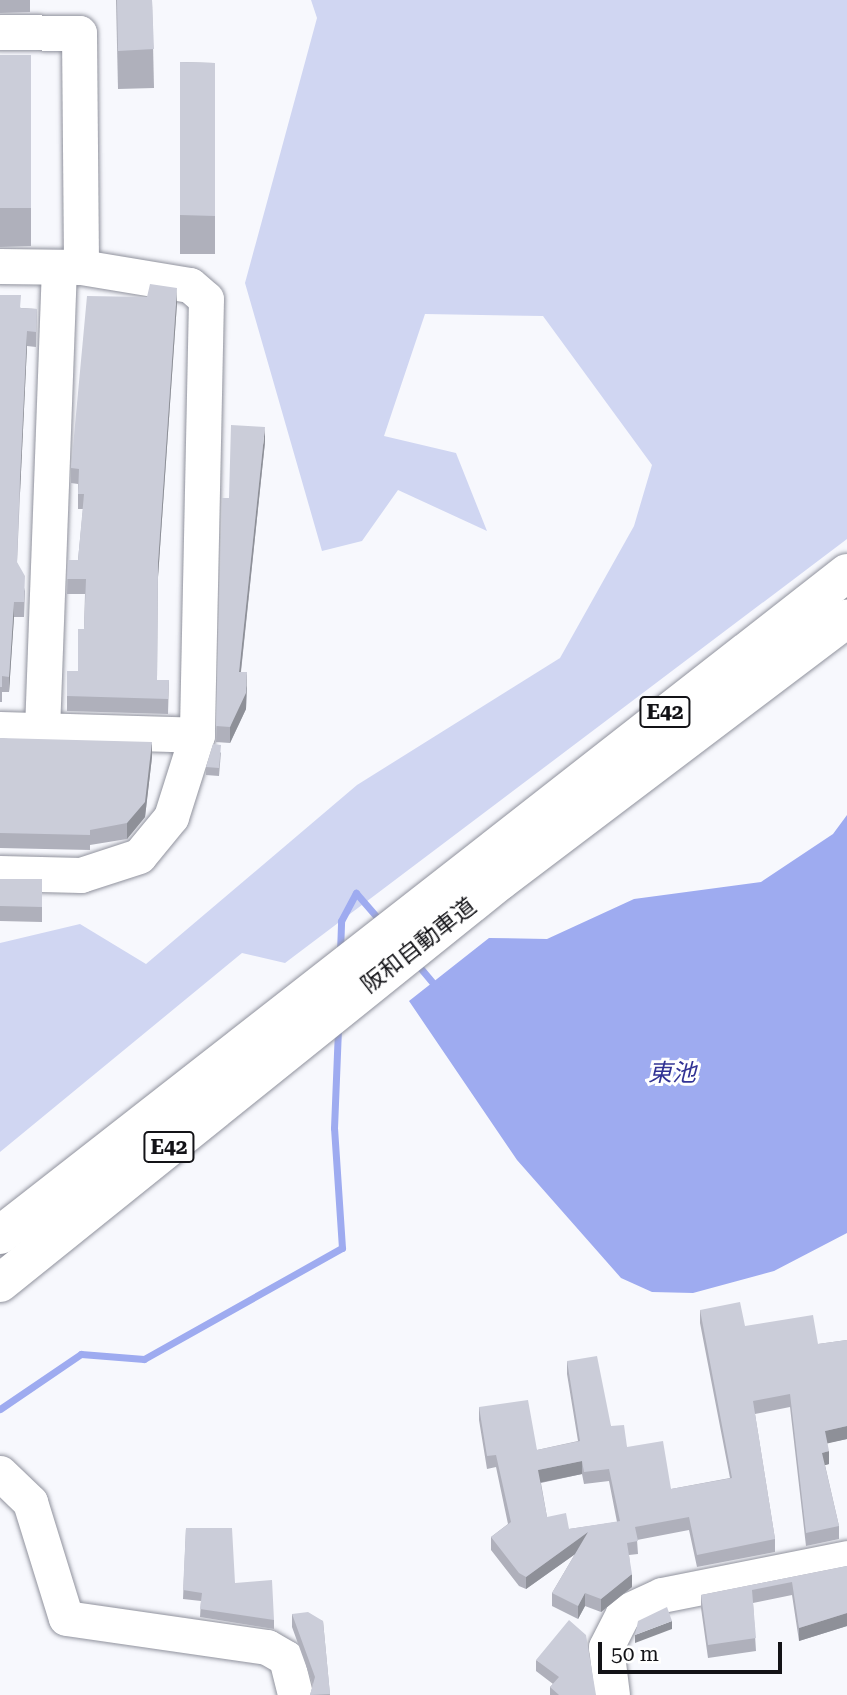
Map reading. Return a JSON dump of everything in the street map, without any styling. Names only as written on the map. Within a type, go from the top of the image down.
[{"type":"highway","name":"阪和自動車道","points":[[0,1235],[327,997],[492,867],[847,573]]},
{"type":"highway","name":"阪和自動車道","points":[[492,867],[847,618]]},
{"type":"highway","name":"阪和自動車道","points":[[0,1283],[327,997]]},
{"type":"street","points":[[0,32],[79,33],[70,267],[42,730]]},
{"type":"street","points":[[0,266],[70,267],[190,285],[206,299],[197,734],[171,817],[139,856],[81,875],[0,873]]},
{"type":"street","points":[[0,729],[197,734]]},
{"type":"street","points":[[0,1473],[30,1502],[66,1618],[267,1647],[286,1658],[295,1695]]},
{"type":"street","points":[[612,1695],[606,1647],[622,1613],[662,1595],[847,1558]]},
{"type":"shaded area","points":[[311,0],[847,0],[847,539],[285,963],[242,953],[0,1152],[0,943],[80,924],[146,964],[357,785],[560,658],[634,526],[652,465],[543,316],[425,314],[384,436],[456,453],[487,531],[398,490],[362,541],[322,551],[245,283],[317,18]]},
{"type":"water","name":"東池","points":[[847,815],[847,1233],[774,1271],[693,1293],[652,1292],[621,1278],[517,1160],[409,1001],[489,938],[547,939],[634,899],[761,882],[833,834]]},
{"type":"building","points":[[117,0],[152,0],[154,49],[118,51]]},
{"type":"building","points":[[0,55],[31,55],[31,208],[0,208]]},
{"type":"building","points":[[180,62],[215,63],[215,216],[180,215]]},
{"type":"building","points":[[150,284],[177,288],[158,562],[157,680],[169,680],[168,699],[67,696],[67,671],[78,671],[78,629],[84,629],[86,579],[67,579],[68,560],[78,560],[84,494],[78,494],[79,469],[71,468],[87,296],[147,297]]},
{"type":"building","points":[[0,295],[21,295],[20,308],[37,309],[36,332],[27,331],[20,477],[17,562],[25,576],[24,602],[14,602],[9,677],[2,676],[2,687],[0,687]]},
{"type":"building","points":[[231,425],[265,427],[239,672],[247,672],[246,693],[230,727],[216,726],[222,498],[229,498]]},
{"type":"building","points":[[0,738],[152,742],[145,802],[127,823],[90,830],[90,835],[0,833]]},
{"type":"building","points":[[213,744],[221,745],[219,768],[206,767]]},
{"type":"building","points":[[0,879],[42,879],[42,907],[0,906]]},
{"type":"building","points":[[740,1302],[745,1326],[813,1315],[818,1344],[847,1340],[847,1426],[825,1431],[829,1451],[822,1453],[839,1526],[806,1533],[790,1394],[753,1401],[775,1539],[697,1555],[689,1517],[635,1527],[638,1541],[627,1543],[632,1574],[601,1599],[585,1593],[578,1606],[552,1593],[588,1532],[526,1577],[519,1573],[491,1537],[511,1522],[496,1455],[487,1456],[479,1407],[528,1400],[537,1450],[580,1441],[567,1361],[597,1356],[611,1426],[624,1425],[627,1447],[663,1441],[671,1489],[732,1478],[700,1310]],"holes":[[[582,1461],[584,1472],[609,1469],[620,1521],[569,1529],[566,1513],[547,1517],[538,1470]]]},
{"type":"building","points":[[186,1528],[232,1528],[235,1583],[272,1580],[274,1620],[200,1609],[202,1593],[183,1590]]},
{"type":"building","points":[[847,1566],[847,1613],[799,1628],[792,1582],[752,1590],[756,1638],[708,1645],[701,1595]]},
{"type":"building","points":[[667,1607],[672,1621],[635,1635],[638,1621]]},
{"type":"building","points":[[308,1612],[323,1621],[330,1694],[310,1695],[315,1677],[292,1614]]},
{"type":"building","points":[[569,1620],[586,1635],[596,1695],[559,1695],[550,1687],[559,1677],[536,1660]]},
{"type":"waterway","points":[[340,953],[341,921],[356,893],[382,923]]},
{"type":"waterway","points":[[417,964],[438,989]]},
{"type":"waterway","points":[[0,1409],[81,1354],[144,1359],[342,1248],[334,1128],[338,1028]]}]
